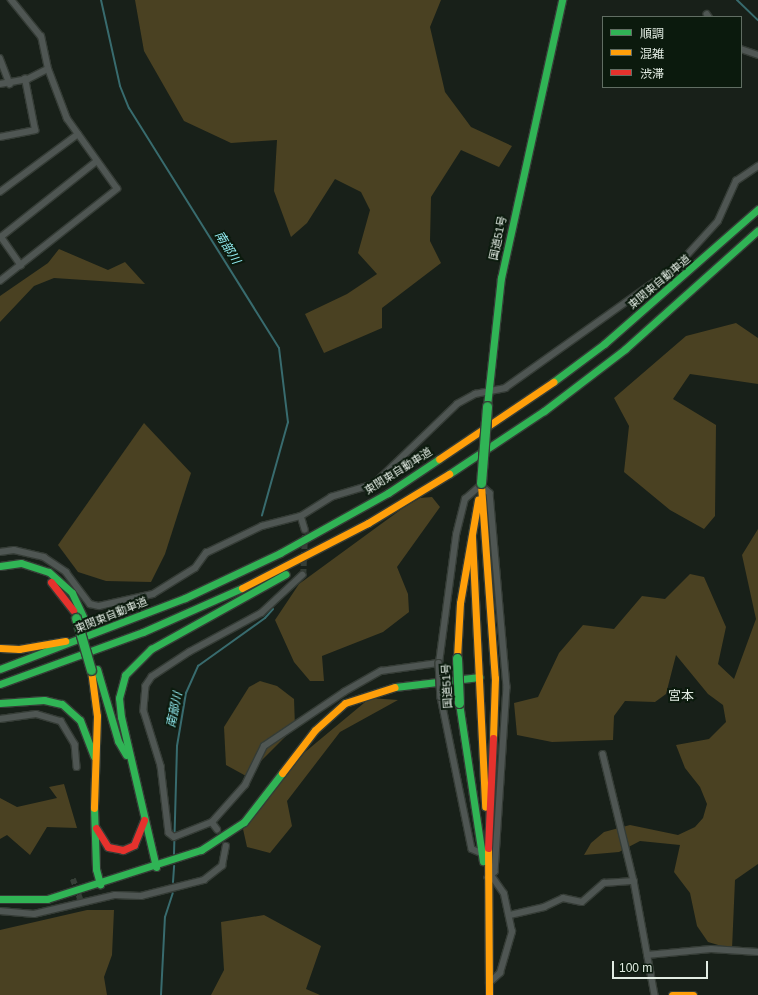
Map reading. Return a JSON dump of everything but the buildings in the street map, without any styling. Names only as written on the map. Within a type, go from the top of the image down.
[{"type":"main road","name":"国道51号","points":[[489,880],[482,850],[459,703],[458,658],[460,603],[481,484],[488,393],[501,278],[562,0]]},
{"type":"main road","name":"東関東自動車道","points":[[0,669],[137,618],[312,536],[466,443],[604,344],[758,209]]},
{"type":"main road","points":[[0,684],[143,632],[321,548],[445,477],[544,411],[664,317],[758,230]]},
{"type":"main road","name":"国道51号","points":[[481,484],[495,678],[490,818],[489,995]]},
{"type":"main road","points":[[476,574],[483,510]]},
{"type":"main road","points":[[472,537],[476,574],[483,780],[485,810],[490,818]]},
{"type":"main road","points":[[156,867],[129,760],[119,698],[132,664],[151,649],[290,572],[321,548]]},
{"type":"main road","points":[[0,566],[21,563],[49,572],[72,593],[94,670],[118,741],[129,760]]},
{"type":"main road","points":[[0,573],[19,570],[46,578],[62,592],[80,617]]},
{"type":"main road","points":[[0,648],[19,649],[68,640],[137,618]]},
{"type":"main road","points":[[94,670],[97,716],[94,826],[96,869],[100,884]]},
{"type":"main road","points":[[0,899],[47,899],[156,867],[216,843],[244,822],[315,730],[345,703],[386,688],[479,677]]},
{"type":"main road","points":[[0,703],[44,700],[66,707],[80,720],[95,762]]},
{"type":"main road","points":[[482,850],[483,780]]},
{"type":"main road","points":[[94,826],[108,847],[123,850],[134,845],[144,820]]},
{"type":"main road","points":[[672,995],[692,995]]},
{"type":"street","points":[[0,281],[22,266],[117,189],[67,119],[48,69],[41,37],[11,0]]},
{"type":"street","points":[[742,49],[758,55]]},
{"type":"street","points":[[0,58],[10,84]]},
{"type":"street","points":[[0,84],[10,84],[48,69]]},
{"type":"street","points":[[0,137],[35,130],[25,79]]},
{"type":"street","points":[[0,192],[78,134]]},
{"type":"street","points":[[22,266],[0,237],[97,161]]},
{"type":"street","points":[[0,552],[14,550],[44,556],[66,572],[90,604],[99,606],[154,594],[195,568],[206,553],[262,526],[301,516],[331,497],[374,484],[457,404],[475,394],[488,393],[505,388],[678,265],[718,221],[736,181],[758,166]]},
{"type":"street","points":[[482,850],[472,848],[441,697],[439,663],[456,535],[465,499],[481,484],[490,493],[493,550],[506,652],[506,738],[489,880],[500,884],[510,915],[512,932],[500,973],[489,983]]},
{"type":"street","points":[[301,516],[305,529]]},
{"type":"street","points":[[303,575],[262,613],[190,652],[152,677],[146,686],[144,712],[161,766],[169,833],[174,837],[212,822],[245,785],[259,750],[287,728],[302,723],[344,692],[381,671],[439,663]]},
{"type":"street","points":[[0,719],[36,714],[61,721],[75,744],[77,767]]},
{"type":"street","points":[[603,754],[634,881],[655,995]]},
{"type":"street","points":[[212,822],[217,829]]},
{"type":"street","points":[[0,911],[34,914],[115,895],[141,896],[204,880],[222,866],[226,846]]},
{"type":"street","points":[[510,915],[544,907],[563,898],[582,902],[604,883],[634,881]]},
{"type":"street","points":[[647,955],[711,949],[758,952]]},
{"type":"shaded area","points":[[135,0],[441,0],[430,27],[445,92],[471,127],[512,146],[499,167],[461,150],[431,197],[430,241],[441,263],[382,308],[382,328],[324,353],[305,314],[347,294],[377,274],[358,253],[370,210],[361,192],[335,179],[307,223],[291,237],[274,191],[277,140],[231,143],[184,121],[144,51]]},
{"type":"shaded area","points":[[59,249],[108,270],[125,262],[145,284],[54,278],[34,286],[0,322],[0,296],[48,263]]},
{"type":"shaded area","points":[[736,323],[758,338],[758,384],[690,374],[673,399],[716,425],[715,516],[704,529],[670,510],[624,472],[629,426],[614,398],[686,336]]},
{"type":"shaded area","points":[[144,423],[191,473],[165,554],[151,582],[106,581],[78,572],[58,545]]},
{"type":"shaded area","points":[[432,497],[440,507],[397,567],[408,594],[409,612],[383,632],[322,656],[324,681],[310,681],[294,662],[275,620],[299,584],[403,508],[420,498]]},
{"type":"shaded area","points":[[758,529],[758,864],[735,880],[732,949],[708,942],[697,926],[690,893],[674,872],[680,845],[640,841],[619,852],[584,855],[591,843],[604,832],[630,825],[678,835],[695,827],[703,818],[707,804],[700,787],[685,768],[676,745],[709,739],[726,722],[723,705],[708,694],[676,655],[666,694],[655,702],[625,701],[614,716],[613,740],[552,742],[517,735],[514,703],[538,697],[559,653],[583,625],[614,629],[642,596],[665,599],[690,574],[704,577],[726,627],[718,664],[734,679],[756,619],[742,555]]},
{"type":"shaded area","points":[[260,681],[277,686],[294,699],[295,727],[246,776],[226,765],[224,727],[249,687]]},
{"type":"shaded area","points":[[370,698],[398,700],[340,732],[287,801],[292,826],[270,853],[247,847],[243,829],[305,752]]},
{"type":"shaded area","points":[[64,784],[77,828],[47,827],[30,855],[7,835],[0,839],[0,798],[17,807],[57,798],[49,787]]},
{"type":"shaded area","points":[[87,910],[114,910],[112,955],[104,977],[107,995],[0,995],[0,930]]},
{"type":"shaded area","points":[[264,915],[321,946],[306,989],[320,995],[211,995],[224,970],[221,922]]},
{"type":"waterway","name":"南部川","points":[[101,0],[120,86],[129,108],[279,348],[288,422],[262,515]]},
{"type":"waterway","points":[[737,0],[758,20]]},
{"type":"waterway","name":"南部川","points":[[174,854],[177,746],[186,693],[198,666],[265,618],[273,609]]},
{"type":"waterway","name":"南部川","points":[[173,882],[174,866]]},
{"type":"waterway","name":"南部川","points":[[161,995],[165,917],[173,893]]},
{"type":"tunnel","points":[[303,575],[305,529]]},
{"type":"tunnel","points":[[73,879],[82,904]]},
{"type":"traffic: fast","points":[[487,406],[501,278],[562,0]]},
{"type":"traffic: fast","points":[[553,382],[604,344],[758,209]]},
{"type":"traffic: fast","points":[[449,474],[544,411],[625,349],[758,230]]},
{"type":"traffic: fast","points":[[481,483],[487,406]]},
{"type":"traffic: fast","points":[[0,669],[185,598],[280,553],[388,493],[439,459]]},
{"type":"traffic: fast","points":[[0,566],[21,563],[49,572],[72,593],[83,617]]},
{"type":"traffic: fast","points":[[156,867],[121,717],[119,698],[125,675],[151,649],[286,574]]},
{"type":"traffic: fast","points":[[0,684],[143,632],[242,588]]},
{"type":"traffic: fast","points":[[76,618],[91,670]]},
{"type":"traffic: fast","points":[[457,658],[459,703]]},
{"type":"traffic: fast","points":[[97,669],[118,741],[126,755]]},
{"type":"traffic: fast","points":[[395,687],[479,677]]},
{"type":"traffic: fast","points":[[0,703],[44,700],[62,704],[80,720],[94,756]]},
{"type":"traffic: fast","points":[[459,703],[483,861]]},
{"type":"traffic: fast","points":[[0,899],[47,899],[201,850],[244,822],[282,773]]},
{"type":"traffic: fast","points":[[94,808],[96,869],[100,884]]},
{"type":"traffic: slow","points":[[439,459],[553,382]]},
{"type":"traffic: slow","points":[[242,588],[368,523],[449,474]]},
{"type":"traffic: slow","points":[[481,485],[495,678],[493,738]]},
{"type":"traffic: slow","points":[[457,658],[460,603],[478,500]]},
{"type":"traffic: slow","points":[[472,537],[485,807]]},
{"type":"traffic: slow","points":[[0,648],[19,649],[65,641]]},
{"type":"traffic: slow","points":[[91,670],[97,716],[94,808]]},
{"type":"traffic: slow","points":[[282,773],[315,730],[345,703],[395,687]]},
{"type":"traffic: slow","points":[[488,848],[489,995]]},
{"type":"traffic: slow","points":[[672,995],[693,995]]},
{"type":"traffic: jam","points":[[51,582],[73,610]]},
{"type":"traffic: jam","points":[[488,848],[493,738]]},
{"type":"traffic: jam","points":[[96,828],[108,847],[123,850],[134,845],[144,820]]},
{"type":"district","name":"宮本","points":[[681,696]]}]
